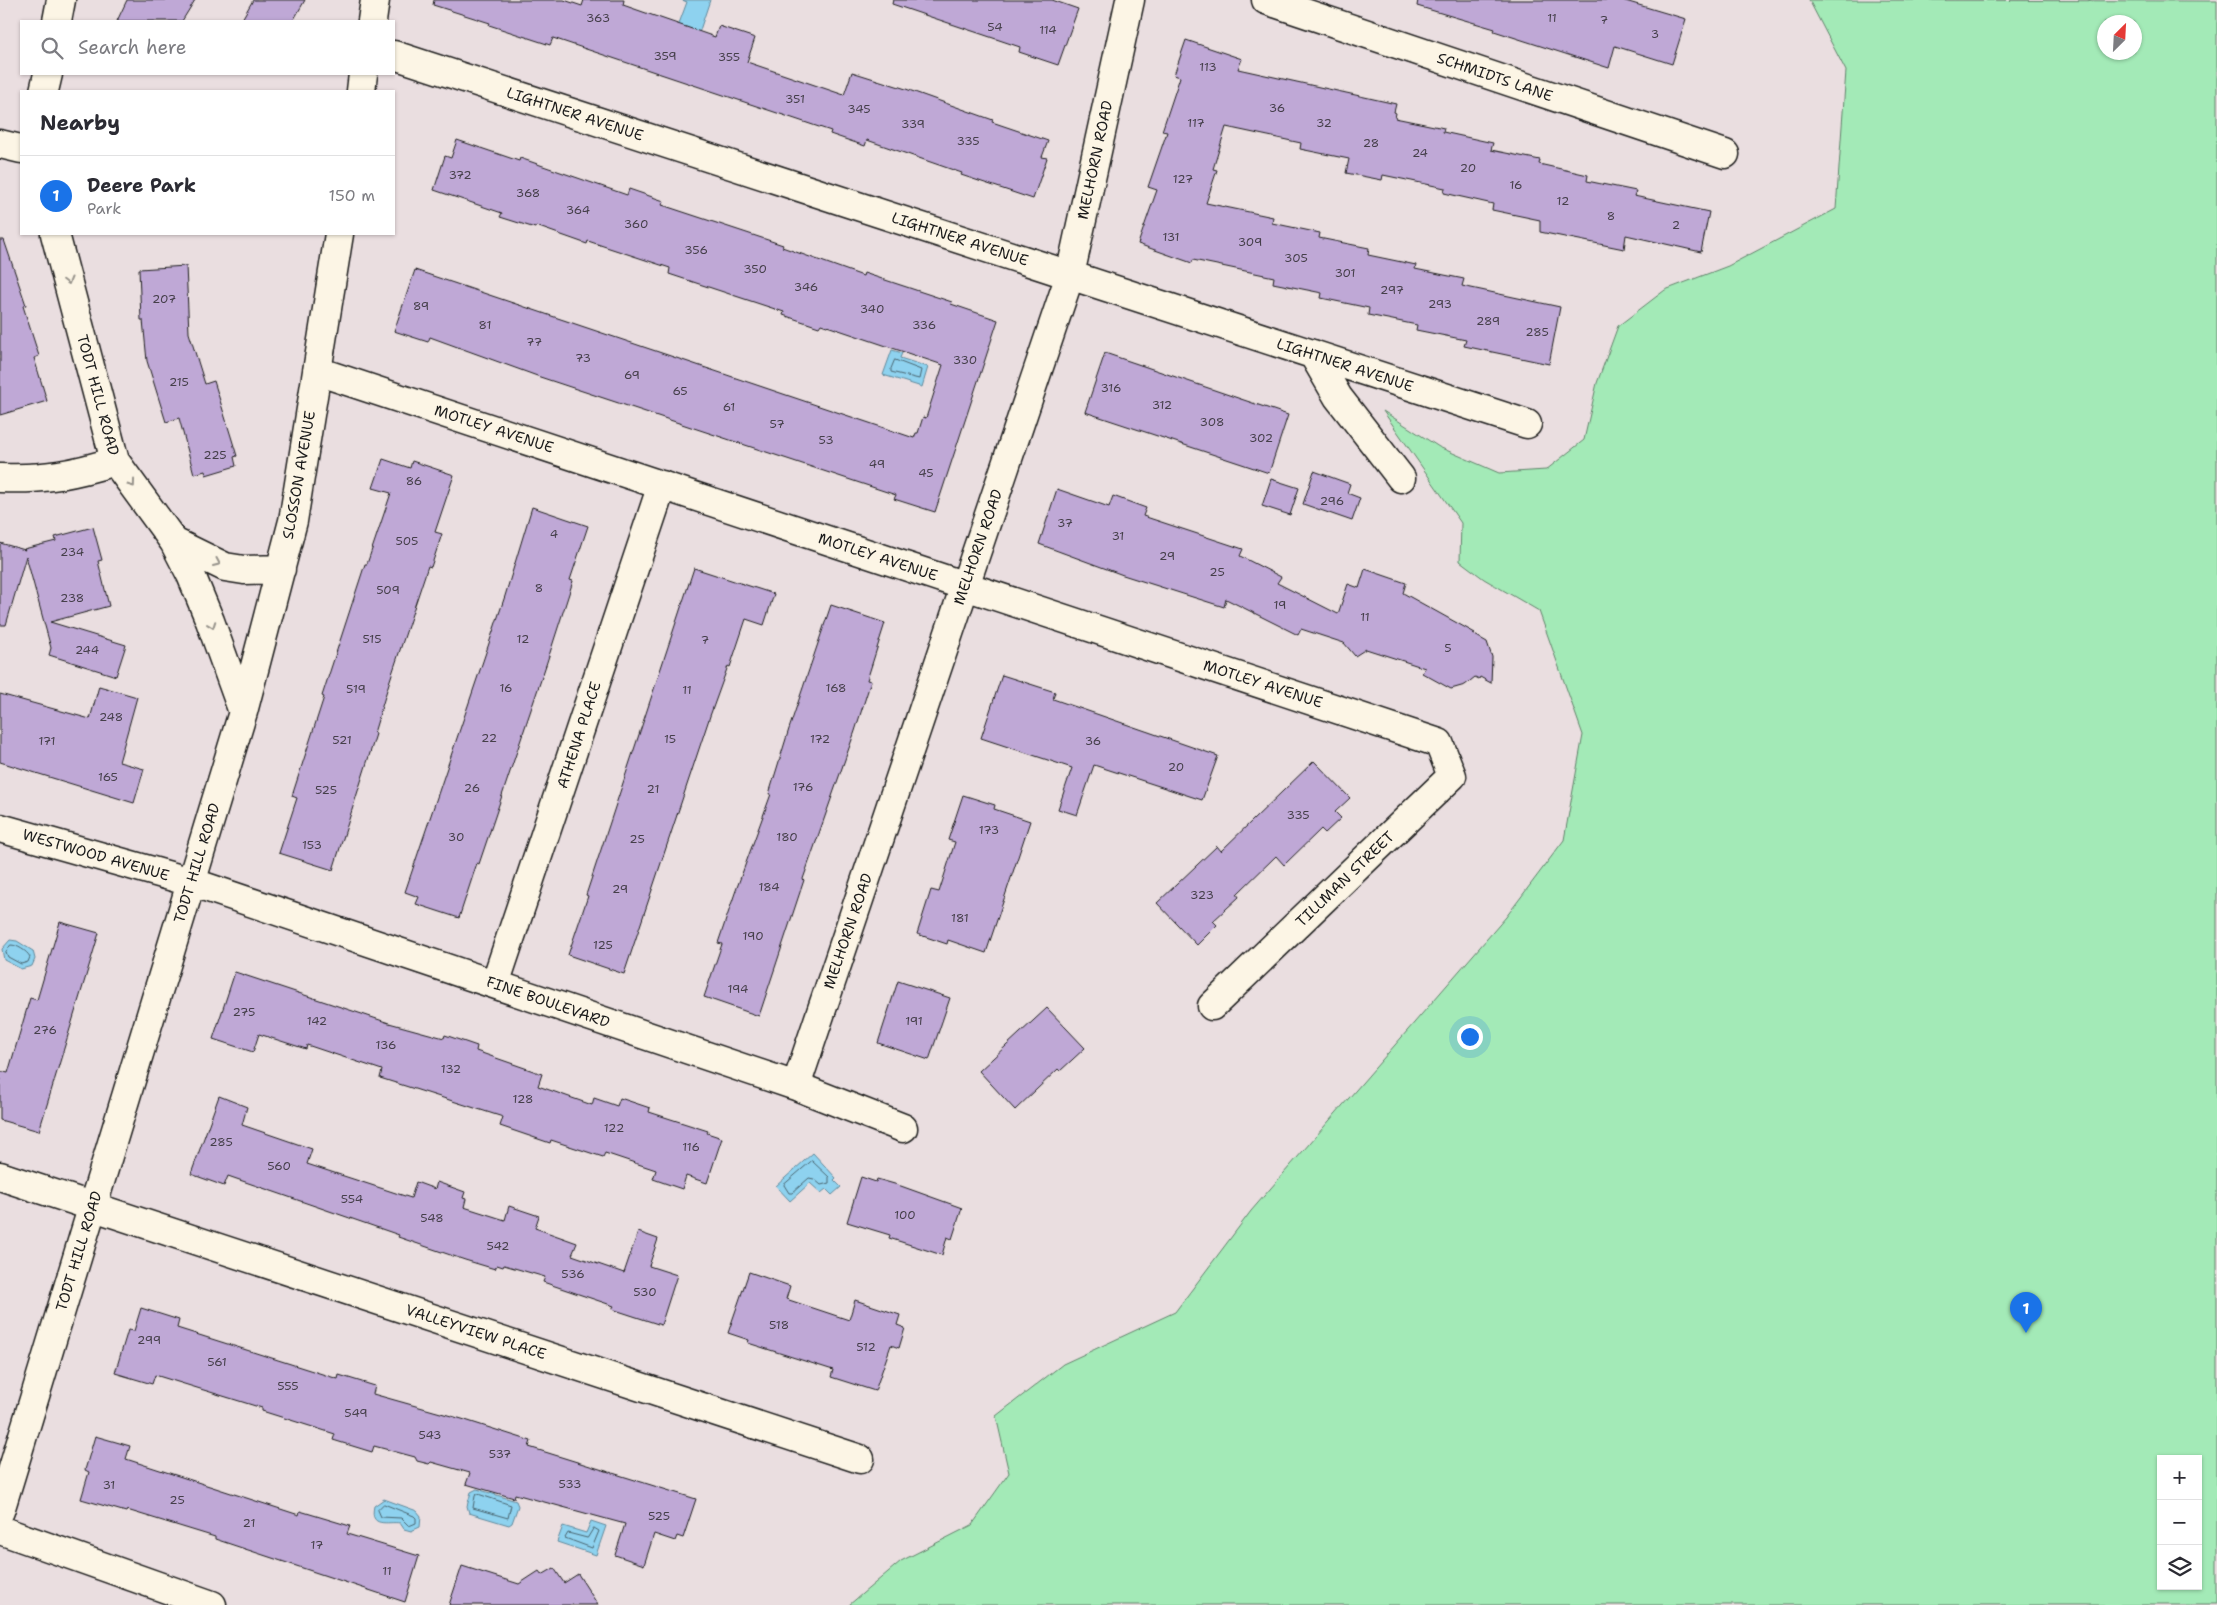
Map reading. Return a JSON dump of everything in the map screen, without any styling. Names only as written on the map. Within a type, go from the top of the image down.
[{"type":"street","points":[[57,20],[60,0]]},
{"type":"street","points":[[372,20],[375,0]]},
{"type":"street","name":"MELHORN ROAD","points":[[796,1086],[1070,275],[1130,0]]},
{"type":"street","name":"SCHMIDTS LANE","points":[[1266,0],[1725,154]]},
{"type":"street","name":"LIGHTNER AVENUE","points":[[395,55],[1527,424]]},
{"type":"street","points":[[44,90],[48,75]]},
{"type":"street","points":[[361,90],[364,75]]},
{"type":"street","points":[[0,144],[20,149]]},
{"type":"street","name":"TODT HILL ROAD","points":[[0,1511],[243,712],[192,576],[174,542],[115,461],[55,235]]},
{"type":"street","name":"SLOSSON AVENUE","points":[[243,712],[293,522],[339,235]]},
{"type":"street","points":[[1313,354],[1338,397],[1401,478]]},
{"type":"street","name":"MOTLEY AVENUE","points":[[317,371],[1439,743]]},
{"type":"street","points":[[0,478],[29,479],[74,474],[115,461]]},
{"type":"street","name":"ATHENA PLACE","points":[[496,984],[662,485]]},
{"type":"street","points":[[174,542],[225,567],[244,570],[281,569]]},
{"type":"street","name":"TILLMAN STREET","points":[[1212,1006],[1452,776],[1439,743]]},
{"type":"street","name":"WESTWOOD AVENUE","points":[[0,828],[191,882]]},
{"type":"street","name":"FINE BOULEVARD","points":[[191,882],[796,1086],[903,1128]]},
{"type":"street","name":"VALLEYVIEW PLACE","points":[[0,1176],[93,1205],[860,1459]]},
{"type":"street","points":[[0,1530],[212,1605]]},
{"type":"green space","points":[[1809,0],[2217,1],[2217,1605],[849,1605],[901,1561],[972,1525],[1009,1473],[996,1416],[1063,1364],[1175,1312],[1251,1211],[1506,917],[1564,840],[1583,735],[1539,611],[1484,579],[1460,561],[1461,523],[1383,411],[1439,447],[1499,473],[1546,470],[1584,440],[1597,383],[1618,326],[1665,290],[1728,266],[1836,209],[1846,71]]},
{"type":"water","points":[[682,0],[710,0],[698,36],[677,29],[687,2]]},
{"type":"water","points":[[892,350],[902,353],[900,358],[928,367],[922,387],[883,375]]},
{"type":"water","points":[[10,940],[17,941],[33,951],[35,959],[32,966],[21,969],[4,960],[2,949]]},
{"type":"water","points":[[813,1153],[836,1178],[834,1180],[841,1187],[832,1195],[826,1189],[821,1193],[810,1183],[790,1201],[776,1186]]},
{"type":"water","points":[[477,1489],[516,1501],[518,1506],[512,1523],[509,1525],[469,1513],[467,1506],[471,1492]]},
{"type":"water","points":[[384,1499],[417,1511],[421,1516],[420,1527],[411,1531],[404,1529],[400,1523],[377,1521],[373,1513],[374,1506]]},
{"type":"water","points":[[591,1521],[606,1526],[596,1555],[557,1542],[563,1526],[586,1533]]},
{"type":"building","points":[[127,0],[195,0],[183,20],[117,20]]},
{"type":"building","points":[[253,0],[305,0],[294,20],[242,20]]},
{"type":"building","points":[[434,0],[564,0],[582,6],[584,0],[624,0],[623,5],[715,37],[719,26],[755,38],[747,62],[844,95],[852,72],[993,120],[992,122],[1048,141],[1042,157],[1047,158],[1033,199],[867,140],[865,146],[830,134],[831,131],[553,38],[550,45],[489,25],[490,23],[433,5]]},
{"type":"building","points":[[893,0],[1052,0],[1078,9],[1058,65],[1019,52],[1020,47],[892,4]]},
{"type":"building","points":[[1418,0],[1622,0],[1686,19],[1672,64],[1615,46],[1609,68],[1494,31],[1495,29],[1417,6]]},
{"type":"building","points":[[1186,40],[1242,59],[1238,69],[1396,104],[1395,118],[1444,128],[1443,132],[1493,143],[1491,150],[1540,160],[1539,164],[1588,175],[1587,181],[1636,191],[1634,196],[1709,212],[1701,252],[1626,235],[1624,249],[1540,232],[1540,220],[1492,210],[1493,204],[1444,193],[1445,188],[1383,175],[1382,180],[1346,173],[1349,159],[1300,149],[1301,143],[1226,127],[1213,169],[1217,170],[1206,203],[1273,217],[1272,223],[1320,233],[1319,238],[1369,248],[1368,255],[1416,265],[1415,269],[1464,279],[1462,286],[1560,307],[1549,364],[1464,346],[1466,340],[1416,330],[1417,325],[1368,315],[1369,308],[1321,298],[1322,293],[1273,283],[1274,277],[1193,260],[1192,263],[1138,244],[1157,190],[1148,187],[1167,132],[1162,131],[1180,77],[1174,75]]},
{"type":"building","points":[[457,140],[519,161],[520,158],[627,195],[629,189],[664,201],[662,205],[783,245],[782,247],[863,276],[864,273],[952,302],[951,304],[998,320],[935,512],[894,499],[896,495],[540,377],[430,337],[428,342],[394,331],[415,270],[914,438],[916,433],[918,433],[923,417],[926,418],[943,365],[821,324],[819,327],[783,315],[784,312],[669,274],[670,268],[588,241],[587,244],[536,226],[535,228],[500,217],[502,213],[434,190],[445,156],[451,158]]},
{"type":"building","points":[[0,240],[4,240],[26,305],[23,306],[39,356],[34,358],[47,401],[0,415]]},
{"type":"building","points":[[186,266],[189,333],[205,384],[214,381],[237,456],[234,457],[236,466],[206,475],[205,471],[194,474],[179,418],[166,422],[147,361],[143,320],[141,320],[139,269]]},
{"type":"building","points":[[1105,353],[1288,415],[1269,473],[1085,412]]},
{"type":"building","points":[[383,459],[410,468],[412,461],[454,475],[435,532],[442,534],[431,567],[428,566],[389,683],[374,733],[376,734],[333,870],[279,853],[297,798],[292,796],[324,697],[322,696],[365,564],[367,564],[391,493],[373,488]]},
{"type":"building","points":[[1314,471],[1350,484],[1347,493],[1360,498],[1352,521],[1303,504]]},
{"type":"building","points":[[1271,479],[1299,488],[1290,515],[1262,506]]},
{"type":"building","points":[[1057,489],[1109,507],[1113,496],[1146,508],[1143,516],[1243,549],[1240,556],[1281,577],[1277,583],[1338,614],[1348,584],[1359,588],[1365,569],[1406,583],[1403,593],[1475,633],[1473,634],[1487,642],[1492,657],[1491,683],[1480,677],[1479,679],[1475,677],[1465,685],[1451,689],[1422,673],[1425,668],[1366,649],[1355,656],[1344,643],[1301,629],[1298,635],[1226,599],[1224,607],[1123,575],[1039,544]]},
{"type":"building","points":[[532,507],[588,526],[570,580],[573,581],[546,665],[459,918],[416,904],[419,897],[405,892],[505,596]]},
{"type":"building","points":[[93,527],[102,560],[98,561],[109,606],[50,622],[126,645],[116,676],[49,655],[51,648],[26,556],[6,625],[0,625],[0,543],[25,550],[56,541],[55,537]]},
{"type":"building","points":[[694,568],[774,594],[764,625],[746,619],[730,667],[728,666],[710,716],[624,974],[568,955]]},
{"type":"building","points":[[831,605],[885,623],[867,680],[871,681],[855,731],[803,879],[759,1016],[704,997],[722,944],[718,943],[771,794],[769,794],[789,729]]},
{"type":"building","points":[[1002,675],[1055,692],[1053,699],[1218,756],[1202,800],[1094,765],[1077,815],[1058,809],[1072,768],[981,738]]},
{"type":"building","points":[[99,686],[137,697],[119,762],[144,769],[134,803],[0,762],[0,694],[90,719]]},
{"type":"building","points":[[1314,761],[1350,798],[1335,812],[1341,818],[1325,833],[1321,829],[1284,865],[1276,856],[1237,894],[1239,897],[1213,921],[1217,925],[1197,945],[1157,903],[1217,846],[1221,851]]},
{"type":"building","points":[[963,795],[995,805],[994,809],[1030,821],[986,953],[948,940],[947,944],[917,934],[931,890],[939,892],[955,842],[948,840]]},
{"type":"building","points":[[60,922],[99,933],[39,1131],[0,1120],[0,1071],[8,1073],[30,998],[37,1000]]},
{"type":"building","points":[[235,972],[389,1023],[444,1038],[445,1035],[477,1046],[476,1051],[542,1074],[538,1086],[592,1105],[594,1098],[617,1106],[620,1098],[650,1108],[649,1112],[708,1131],[707,1133],[722,1138],[707,1183],[686,1176],[682,1189],[653,1179],[656,1170],[605,1153],[603,1157],[551,1140],[550,1143],[500,1126],[503,1117],[380,1078],[382,1070],[307,1045],[306,1049],[259,1034],[253,1052],[213,1039]]},
{"type":"building","points":[[898,981],[950,998],[929,1060],[878,1043]]},
{"type":"building","points":[[1047,1008],[1085,1048],[1060,1071],[1058,1069],[1015,1110],[979,1071]]},
{"type":"building","points":[[219,1096],[247,1107],[242,1125],[312,1149],[307,1164],[411,1198],[416,1182],[435,1189],[437,1182],[465,1192],[463,1198],[466,1199],[464,1207],[505,1220],[509,1206],[539,1216],[535,1228],[577,1243],[572,1255],[624,1273],[638,1232],[658,1239],[649,1266],[677,1275],[661,1325],[612,1309],[614,1306],[543,1282],[545,1277],[504,1265],[503,1267],[497,1265],[495,1269],[465,1260],[398,1237],[399,1235],[228,1176],[224,1186],[191,1174]]},
{"type":"building","points":[[861,1177],[876,1182],[877,1179],[898,1185],[962,1208],[952,1239],[947,1237],[942,1255],[889,1238],[890,1235],[847,1222]]},
{"type":"building","points":[[749,1272],[790,1286],[786,1299],[849,1320],[855,1300],[900,1315],[897,1325],[905,1328],[899,1348],[891,1345],[875,1391],[831,1377],[833,1370],[748,1343],[749,1340],[728,1333]]},
{"type":"building","points":[[141,1308],[179,1320],[177,1328],[338,1379],[339,1375],[375,1386],[373,1394],[531,1441],[529,1447],[696,1499],[683,1538],[677,1536],[675,1541],[654,1534],[644,1565],[615,1555],[625,1524],[515,1494],[514,1498],[466,1484],[470,1473],[431,1462],[429,1464],[417,1461],[415,1457],[374,1446],[372,1452],[333,1440],[335,1434],[262,1411],[262,1408],[155,1375],[152,1384],[115,1373],[128,1330],[134,1331]]},
{"type":"building","points":[[95,1436],[130,1446],[126,1459],[299,1515],[300,1511],[350,1526],[347,1534],[419,1556],[405,1602],[215,1539],[215,1537],[127,1510],[126,1512],[81,1499],[89,1472],[85,1470]]},
{"type":"building","points":[[462,1566],[519,1584],[539,1571],[542,1575],[554,1568],[564,1583],[578,1574],[598,1605],[449,1605]]},
{"type":"place","name":"Deere Park","points":[[2026,1333]]}]
